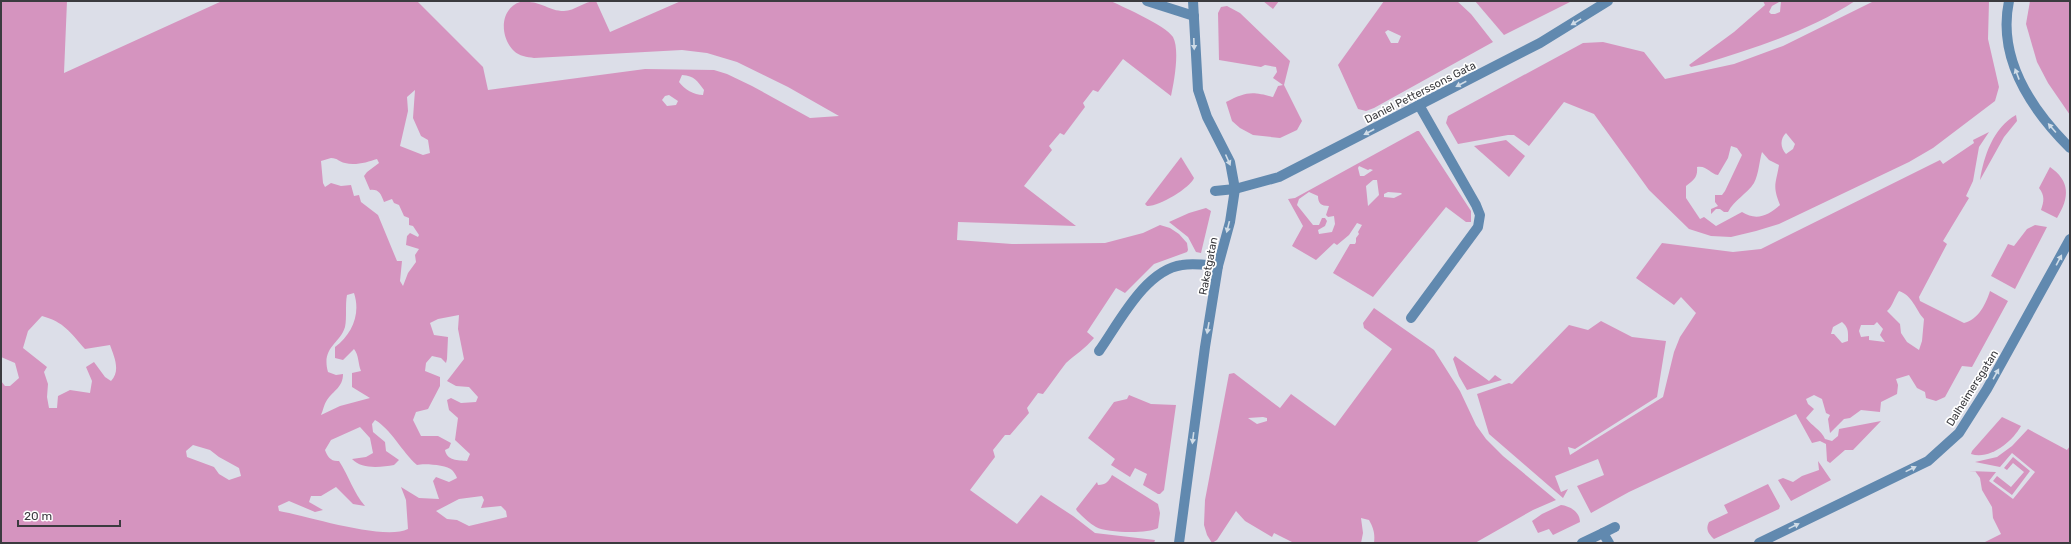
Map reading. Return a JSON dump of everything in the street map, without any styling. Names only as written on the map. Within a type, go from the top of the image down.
[{"type":"street","points":[[1146,1],[1194,16]]},
{"type":"street","name":"Raketgatan","points":[[1179,543],[1205,347],[1218,266],[1230,222],[1235,189],[1230,162],[1207,117],[1198,90],[1193,1]]},
{"type":"street","name":"Daniel Petterssons Gata","points":[[1214,191],[1235,189],[1279,177],[1540,43],[1608,1]]},
{"type":"street","points":[[2009,1],[2008,36],[2014,67],[2019,80],[2025,93],[2046,121],[2070,148]]},
{"type":"street","points":[[1411,318],[1478,227],[1480,216],[1476,205],[1419,105]]},
{"type":"street","name":"Dalheimersgatan","points":[[1760,543],[1928,461],[1959,433],[1987,389],[2070,239]]},
{"type":"street","points":[[1099,351],[1142,290],[1155,276],[1180,265],[1218,266]]},
{"type":"street","points":[[1582,543],[1615,527]]},
{"type":"street","points":[[1603,533],[1608,543]]},
{"type":"shaded area","points":[[1,1],[67,1],[64,73],[222,1],[417,1],[483,67],[488,90],[645,69],[714,70],[727,74],[752,86],[810,118],[839,116],[788,87],[737,62],[707,53],[682,50],[534,58],[523,56],[514,51],[506,39],[504,32],[505,17],[513,6],[520,2],[539,4],[558,11],[568,11],[592,1],[596,1],[610,32],[681,1],[1111,1],[1162,27],[1169,32],[1175,43],[1176,66],[1171,96],[1123,59],[1098,92],[1093,90],[1083,103],[1085,107],[1064,135],[1060,133],[1049,146],[1052,150],[1024,186],[1076,226],[958,222],[957,240],[1012,244],[1105,243],[1143,233],[1160,225],[1170,228],[1179,234],[1187,243],[1187,252],[1154,264],[1125,293],[1116,288],[1087,332],[1094,338],[1066,363],[1043,394],[1038,393],[1027,408],[1029,413],[1010,435],[1005,435],[993,450],[995,457],[970,490],[1017,524],[1041,495],[1073,516],[1095,533],[1155,540],[1154,543],[1,543],[1,381],[5,386],[10,386],[19,378],[15,363],[1,357]],"holes":[[[682,75],[693,78],[704,90],[703,95],[693,93],[679,82]],[[415,90],[413,118],[421,136],[428,140],[430,153],[423,155],[400,146],[408,111],[407,97]],[[669,95],[678,101],[676,105],[667,106],[662,100],[665,96]],[[333,158],[349,164],[357,164],[377,159],[379,163],[364,176],[370,190],[376,190],[384,202],[392,199],[394,203],[399,205],[404,216],[409,218],[409,225],[413,226],[419,235],[418,237],[410,233],[407,236],[406,245],[419,249],[415,255],[416,262],[408,273],[403,286],[400,281],[402,261],[397,261],[378,215],[361,202],[359,195],[354,196],[351,185],[341,186],[331,183],[325,187],[323,183],[321,161]],[[354,293],[356,301],[356,316],[354,323],[346,336],[335,347],[335,358],[343,360],[354,349],[357,354],[361,371],[352,373],[352,387],[370,398],[340,406],[321,415],[326,402],[340,385],[343,378],[343,374],[336,375],[328,372],[327,357],[332,346],[343,333],[346,319],[347,295]],[[459,315],[458,329],[464,359],[447,381],[456,386],[469,387],[478,397],[476,402],[461,403],[451,398],[447,400],[449,410],[458,418],[455,440],[470,454],[467,461],[453,459],[446,454],[445,450],[449,448],[451,443],[438,436],[421,436],[413,420],[416,412],[428,409],[440,386],[440,377],[425,371],[426,363],[432,356],[441,358],[446,363],[447,359],[448,337],[434,335],[430,323],[438,319]],[[42,316],[50,318],[66,328],[85,349],[110,345],[116,363],[116,373],[111,381],[105,377],[94,362],[86,367],[92,381],[90,393],[70,390],[58,396],[57,408],[49,408],[47,397],[48,384],[44,372],[47,367],[23,348],[28,331]],[[375,420],[386,429],[417,465],[430,464],[449,468],[457,478],[449,482],[436,477],[433,481],[439,499],[419,498],[401,487],[406,500],[408,529],[397,532],[364,530],[279,511],[278,506],[289,501],[315,512],[323,510],[309,502],[311,496],[321,496],[336,487],[353,504],[365,506],[357,495],[339,461],[334,461],[330,458],[325,450],[331,440],[360,427],[370,438],[373,453],[366,457],[352,459],[361,465],[372,467],[394,465],[399,460],[386,451],[385,442],[373,432],[372,424]],[[193,445],[210,450],[219,457],[239,468],[241,476],[229,480],[219,474],[214,467],[187,457],[186,451]],[[482,496],[484,500],[481,508],[501,506],[506,511],[507,517],[469,526],[457,520],[447,519],[436,511],[459,499]]]},
{"type":"shaded area","points":[[1263,1],[1279,1],[1273,9]]},
{"type":"shaded area","points":[[1384,1],[1457,1],[1471,14],[1493,42],[1366,111],[1358,109],[1338,65]],"holes":[[[1388,30],[1401,36],[1398,43],[1391,43],[1385,32]]]},
{"type":"shaded area","points":[[1475,1],[1572,1],[1504,35]]},
{"type":"shaded area","points":[[1763,1],[1781,1],[1855,1],[1819,21],[1781,38],[1703,64],[1691,67],[1689,65],[1734,32],[1765,5]],"holes":[[[1781,1],[1780,12],[1775,14],[1771,14],[1769,12],[1772,6]]]},
{"type":"shaded area","points":[[1874,1],[1989,1],[1988,39],[1999,87],[1995,101],[1933,148],[1909,162],[1779,224],[1731,237],[1711,236],[1689,229],[1649,190],[1594,114],[1564,102],[1529,146],[1514,135],[1458,144],[1446,123],[1448,116],[1583,43],[1603,42],[1644,52],[1665,79],[1734,64],[1783,46]],"holes":[[[1786,133],[1795,144],[1793,149],[1786,154],[1782,143]],[[1731,146],[1737,148],[1742,155],[1725,191],[1722,195],[1715,195],[1715,202],[1718,206],[1711,209],[1711,214],[1716,209],[1728,212],[1751,187],[1757,175],[1762,152],[1769,160],[1779,165],[1775,189],[1780,205],[1771,212],[1757,217],[1747,215],[1742,212],[1716,226],[1704,217],[1700,219],[1686,198],[1686,186],[1695,178],[1697,167],[1706,168],[1718,175],[1728,158]]]},
{"type":"shaded area","points":[[2030,1],[2070,1],[2070,115],[2048,83],[2037,62],[2026,24]]},
{"type":"shaded area","points":[[1227,6],[1240,13],[1290,61],[1284,85],[1302,121],[1297,130],[1280,138],[1253,135],[1240,128],[1232,121],[1226,102],[1244,94],[1254,93],[1273,97],[1278,86],[1283,85],[1273,78],[1277,72],[1276,67],[1265,65],[1261,67],[1219,60],[1218,13],[1221,7]]},
{"type":"shaded area","points":[[2016,115],[2017,121],[2004,137],[1980,180],[1984,162],[1991,143],[2001,127]]},
{"type":"shaded area","points":[[1419,131],[1471,211],[1471,222],[1466,222],[1446,207],[1373,297],[1333,273],[1350,244],[1355,244],[1356,238],[1359,234],[1358,232],[1362,225],[1357,223],[1349,235],[1337,245],[1334,243],[1316,260],[1292,246],[1303,226],[1288,199],[1295,198]],"holes":[[[1359,166],[1368,170],[1373,170],[1364,176],[1360,176]],[[1373,180],[1377,180],[1379,195],[1368,206],[1366,186]],[[1309,192],[1318,196],[1319,202],[1322,205],[1329,206],[1326,215],[1328,217],[1334,216],[1335,224],[1332,232],[1319,234],[1318,230],[1325,226],[1327,221],[1325,218],[1322,218],[1319,225],[1313,225],[1297,205],[1299,199]],[[1388,192],[1402,194],[1394,198],[1384,197],[1384,194]]]},
{"type":"shaded area","points":[[1989,132],[1979,147],[1973,181],[1966,196],[1969,198],[1943,241],[1947,244],[1919,297],[1920,301],[1964,323],[1973,319],[1981,311],[1990,291],[2008,301],[1972,367],[1962,366],[1945,397],[1936,401],[1926,398],[1925,392],[1917,388],[1909,375],[1896,379],[1898,385],[1897,394],[1881,402],[1880,412],[1861,410],[1850,418],[1844,419],[1830,433],[1828,419],[1830,415],[1826,413],[1822,399],[1814,395],[1806,399],[1808,404],[1814,409],[1806,418],[1825,439],[1832,441],[1838,436],[1839,429],[1881,421],[1853,450],[1845,450],[1830,463],[1827,461],[1826,444],[1820,441],[1812,443],[1796,414],[1629,492],[1591,513],[1577,486],[1604,475],[1598,459],[1555,476],[1561,492],[1568,489],[1563,498],[1489,434],[1477,394],[1509,383],[1512,384],[1569,325],[1588,330],[1601,321],[1632,337],[1666,341],[1657,397],[1575,449],[1568,447],[1570,455],[1663,397],[1674,352],[1680,337],[1696,313],[1681,297],[1674,305],[1636,278],[1662,243],[1733,252],[1761,249],[1940,160],[1943,164],[1974,143],[1973,140]],"holes":[[[1899,291],[1911,299],[1924,319],[1922,341],[1919,350],[1907,342],[1901,333],[1900,324],[1887,311],[1891,307]],[[1842,322],[1847,328],[1848,341],[1842,343],[1834,334],[1831,334],[1833,327]],[[1877,322],[1883,329],[1880,335],[1885,342],[1869,340],[1869,336],[1861,337],[1859,331],[1861,325],[1874,325]]]},
{"type":"shaded area","points":[[1506,140],[1525,156],[1509,177],[1474,146]]},
{"type":"shaded area","points":[[1181,157],[1194,178],[1187,187],[1180,192],[1166,200],[1147,206],[1145,204]]},
{"type":"shaded area","points":[[2050,167],[2057,172],[2066,190],[2064,203],[2057,218],[2041,210],[2043,199],[2039,188]]},
{"type":"shaded area","points":[[1206,208],[1211,211],[1201,253],[1196,252],[1188,237],[1169,222],[1189,213]]},
{"type":"shaded area","points":[[2035,225],[2047,227],[2015,289],[1991,276],[2008,244],[2014,246],[2027,229]]},
{"type":"shaded area","points":[[1374,308],[1434,350],[1460,391],[1476,425],[1486,439],[1503,456],[1556,500],[1533,510],[1475,543],[1374,543],[1374,532],[1371,523],[1369,520],[1361,518],[1363,533],[1361,543],[1294,543],[1274,533],[1272,537],[1245,521],[1236,511],[1217,540],[1212,543],[1207,535],[1204,525],[1205,500],[1229,374],[1234,373],[1280,408],[1291,394],[1335,426],[1392,349],[1364,328],[1363,323]],"holes":[[[1248,418],[1267,418],[1267,421],[1257,424]]]},
{"type":"shaded area","points":[[1455,356],[1489,381],[1495,375],[1502,380],[1467,390],[1459,376],[1453,359]]},
{"type":"shaded area","points":[[1129,395],[1151,404],[1176,405],[1164,490],[1160,494],[1143,485],[1147,474],[1135,468],[1130,477],[1111,465],[1115,459],[1088,438],[1114,402],[1127,399]]},
{"type":"shaded area","points":[[2002,417],[2021,426],[2012,438],[1993,452],[1978,455],[1971,454],[1972,451]]},
{"type":"shaded area","points":[[2028,429],[2067,450],[2070,446],[2070,543],[1983,543],[2001,534],[1993,518],[1992,507],[1982,490],[1980,478],[1975,471],[1996,472],[1989,481],[2013,499],[2035,472],[2012,453],[2000,467],[1975,462],[1997,457],[2012,446]]},
{"type":"shaded area","points":[[2013,457],[2030,471],[2012,495],[1993,481],[1997,476],[2011,487],[2024,472],[2013,463],[2007,470],[2004,468]]},
{"type":"shaded area","points":[[1818,461],[1831,480],[1791,501],[1778,480],[1783,478],[1793,482],[1802,476],[1819,470]]},
{"type":"shaded area","points":[[1112,475],[1158,504],[1160,513],[1158,528],[1137,532],[1109,531],[1091,524],[1077,511],[1076,509],[1097,482],[1098,485],[1101,485],[1108,481]]},
{"type":"shaded area","points":[[1768,484],[1780,506],[1779,509],[1714,539],[1712,537],[1708,532],[1707,527],[1709,522],[1728,513],[1724,505]]},
{"type":"shaded area","points":[[1561,505],[1574,510],[1580,518],[1580,522],[1553,535],[1549,529],[1538,533],[1532,521],[1542,514]]}]
